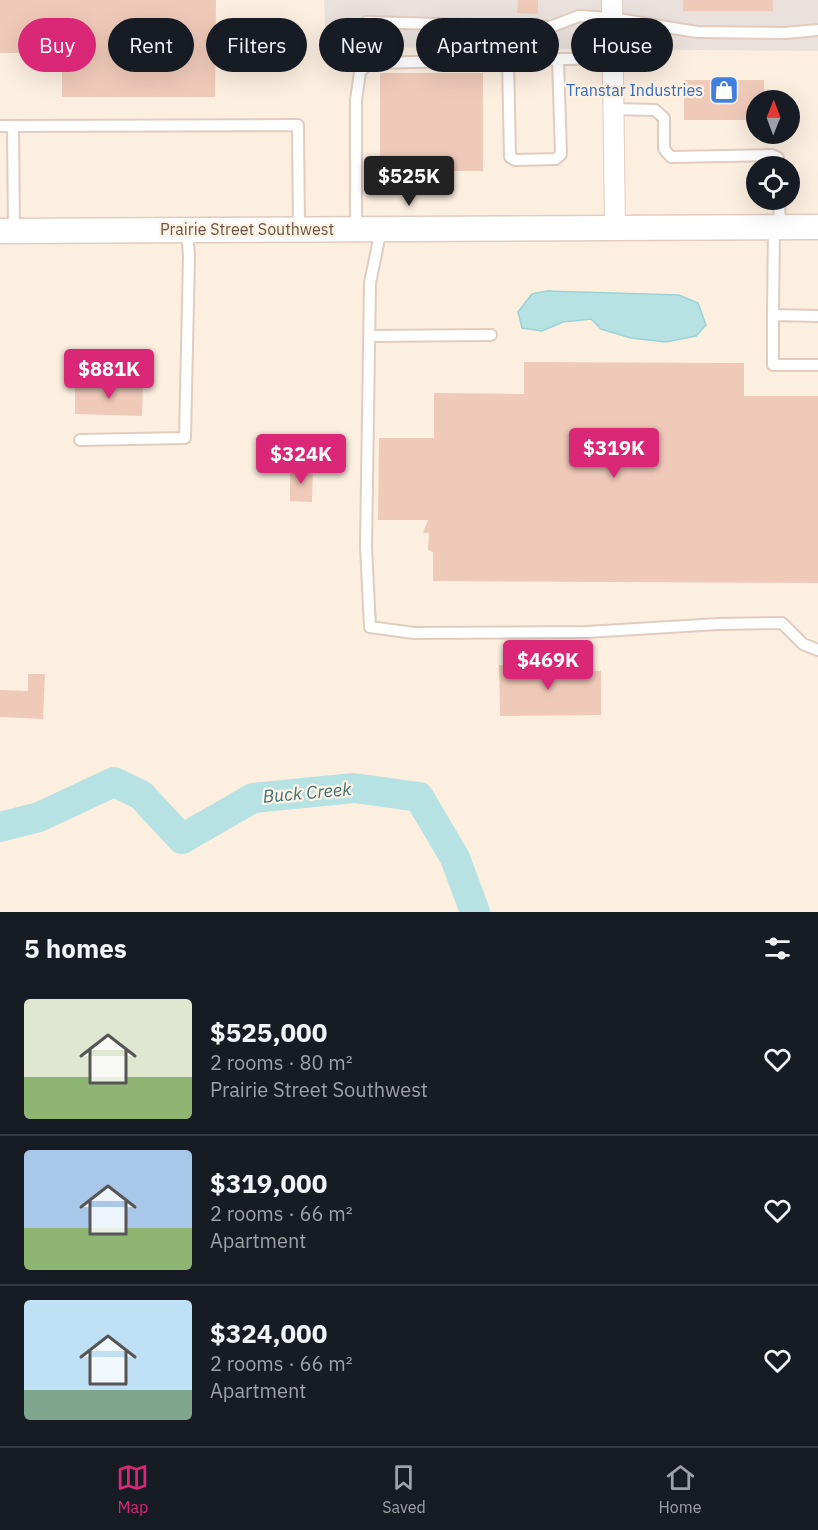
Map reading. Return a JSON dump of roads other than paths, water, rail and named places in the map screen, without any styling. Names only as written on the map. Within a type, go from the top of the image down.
[{"type":"street","points":[[612,72],[615,228]]},
{"type":"street","name":"Prairie Street Southwest","points":[[7,231],[818,227]]},
{"type":"lane","points":[[404,23],[550,27],[579,16],[612,9],[697,32],[785,33],[818,30]]},
{"type":"lane","points":[[357,228],[357,100],[360,72],[368,63],[416,62]]},
{"type":"lane","points":[[508,72],[510,156],[515,160],[556,159],[561,154],[558,72]]},
{"type":"lane","points":[[613,109],[655,110],[664,118],[664,149],[671,157],[774,156]]},
{"type":"lane","points":[[0,126],[298,125],[299,228]]},
{"type":"lane","points":[[7,231],[13,126]]},
{"type":"lane","points":[[778,210],[773,365],[818,365]]},
{"type":"lane","points":[[381,228],[370,283],[366,547],[370,627],[414,633],[587,632],[718,624],[782,623],[803,644],[818,650]]},
{"type":"lane","points":[[80,440],[184,438],[189,256],[187,230]]},
{"type":"lane","points":[[773,315],[818,316]]},
{"type":"lane","points":[[370,336],[491,335]]},
{"type":"water","points":[[547,291],[679,295],[698,303],[706,325],[696,336],[666,342],[631,338],[601,329],[591,319],[563,322],[542,331],[522,328],[518,312],[532,294]]},
{"type":"waterway","name":"Buck Creek","points":[[0,827],[39,817],[114,782],[141,795],[182,839],[253,798],[354,788],[419,797],[455,858],[475,912]]},
{"type":"place","name":"Transtar Industries","points":[[724,90]]}]
